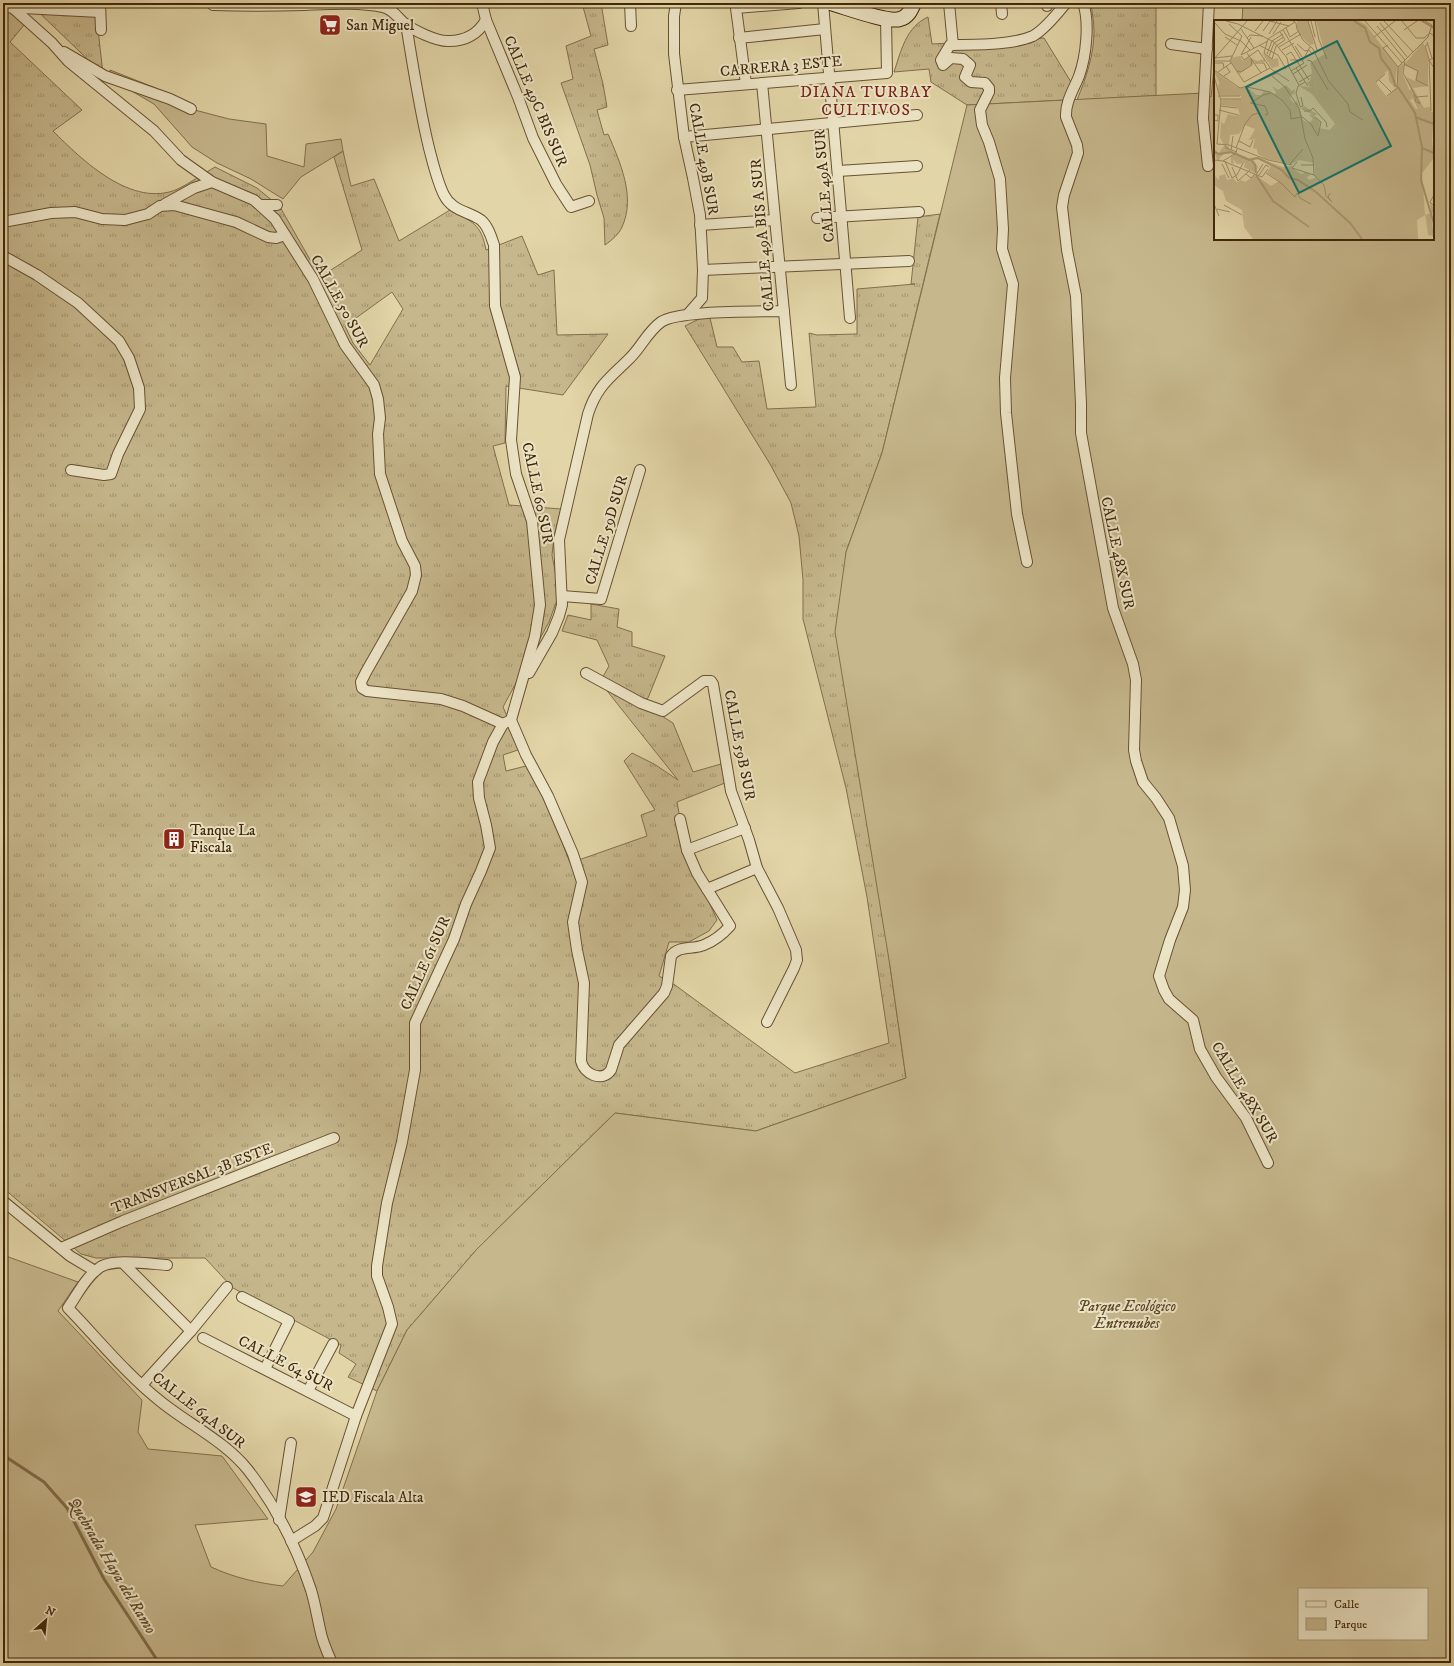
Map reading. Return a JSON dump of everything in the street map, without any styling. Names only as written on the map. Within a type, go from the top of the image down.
[{"type":"street","name":"CALLE 49C BIS SUR","points":[[482,3],[486,20],[518,97],[533,138],[556,184],[571,207],[589,201]]},
{"type":"street","points":[[630,3],[631,26]]},
{"type":"street","name":"CALLE 49B SUR","points":[[676,3],[673,38],[677,90],[684,137],[694,178],[700,225],[703,270],[702,298],[688,314]]},
{"type":"street","points":[[746,84],[736,8],[799,3]]},
{"type":"street","name":"CALLE 49A SUR","points":[[823,3],[850,318]]},
{"type":"street","points":[[830,3],[866,8],[886,19],[900,19],[911,6]]},
{"type":"street","points":[[950,3],[952,45],[942,58],[941,62],[944,65],[952,58],[963,59],[970,65],[965,77],[971,82],[985,83],[989,88],[989,92],[980,110],[984,132],[989,142],[1000,179],[1003,229],[1002,249],[1013,284],[1005,378],[1006,413],[1017,514],[1027,562]]},
{"type":"street","points":[[1001,3],[1002,14]]},
{"type":"street","points":[[952,45],[1006,42],[1033,36],[1053,18],[1066,3]]},
{"type":"street","name":"CALLE 48X SUR","points":[[1083,3],[1085,9],[1086,42],[1083,65],[1068,102],[1066,113],[1078,152],[1064,195],[1062,207],[1076,296],[1081,404],[1080,432],[1113,608],[1128,647],[1136,680],[1134,750],[1136,761],[1143,782],[1169,818],[1183,866],[1183,907],[1170,940],[1159,976],[1169,999],[1193,1020],[1200,1049],[1216,1077],[1246,1118],[1268,1163]]},
{"type":"street","points":[[1208,166],[1203,122],[1209,3]]},
{"type":"street","points":[[213,5],[358,4],[388,8],[406,24],[433,38],[447,41],[467,38],[476,34],[486,20]]},
{"type":"street","points":[[8,7],[100,8],[101,30]]},
{"type":"street","points":[[8,7],[57,48],[104,76],[191,108]]},
{"type":"street","name":"CARRERA 3 ESTE","points":[[677,90],[887,72],[886,19]]},
{"type":"street","name":"CALLE 60 SUR","points":[[406,24],[423,123],[444,195],[457,209],[481,220],[491,235],[494,252],[495,306],[514,377],[511,440],[516,474],[532,521],[540,605],[535,636],[521,687],[507,722]]},
{"type":"street","points":[[739,38],[825,29]]},
{"type":"street","points":[[1171,44],[1207,49]]},
{"type":"street","name":"CALLE 50 SUR","points":[[57,48],[68,61],[102,90],[142,120],[181,160],[212,182],[238,192],[261,205],[275,219],[313,279],[345,345],[370,378],[376,392],[380,418],[378,434],[380,474],[402,541],[415,566],[416,575],[412,591],[366,672],[361,684],[362,688],[367,691],[446,700],[507,722]]},
{"type":"street","name":"CALLE 49A BIS A SUR","points":[[762,83],[791,385]]},
{"type":"street","points":[[684,137],[917,115]]},
{"type":"street","points":[[838,171],[917,166]]},
{"type":"street","points":[[3,222],[50,213],[69,212],[108,219],[125,220],[148,214],[194,188],[212,182]]},
{"type":"street","points":[[160,206],[174,204],[236,222],[268,236],[276,238],[285,235]]},
{"type":"street","points":[[261,205],[277,204]]},
{"type":"street","points":[[817,218],[919,212]]},
{"type":"street","points":[[700,225],[775,220]]},
{"type":"street","points":[[3,256],[37,275],[78,303],[119,341],[129,358],[135,375],[139,388],[140,409],[118,454],[111,474],[104,475],[71,470]]},
{"type":"street","points":[[703,270],[909,261]]},
{"type":"street","points":[[521,687],[554,627],[562,605],[559,540],[588,414],[598,390],[632,357],[653,329],[661,322],[669,318],[688,314],[784,310]]},
{"type":"street","name":"CALLE 59D SUR","points":[[562,596],[601,599],[640,470]]},
{"type":"street","name":"CALLE 59B SUR","points":[[586,673],[641,703],[663,711],[707,680],[711,681],[715,691],[731,792],[757,868],[778,908],[796,950],[797,960],[794,968],[767,1022]]},
{"type":"street","points":[[507,722],[548,796],[573,854],[582,882],[573,922],[584,983],[581,1061],[582,1065],[589,1074],[601,1076],[606,1075],[611,1070],[619,1045],[664,993],[667,986],[671,956],[674,952],[677,950],[703,946],[716,939],[730,926],[697,873],[687,850],[680,819]]},
{"type":"street","name":"CALLE 61 SUR","points":[[356,1416],[392,1324],[388,1306],[380,1289],[377,1276],[377,1266],[387,1203],[402,1142],[415,1070],[415,1023],[454,939],[466,904],[490,848],[488,830],[478,789],[487,755],[507,722]]},
{"type":"street","points":[[687,850],[744,828]]},
{"type":"street","points":[[707,889],[757,868]]},
{"type":"street","name":"TRANSVERSAL 3B ESTE","points":[[61,1248],[123,1221],[334,1138]]},
{"type":"street","points":[[3,1201],[61,1248],[95,1271],[100,1267],[123,1263],[167,1265]]},
{"type":"street","points":[[123,1263],[191,1331]]},
{"type":"street","name":"CALLE 64A SUR","points":[[95,1271],[68,1308],[142,1385],[164,1404],[230,1451],[255,1479],[291,1541],[311,1591],[320,1630],[332,1663]]},
{"type":"street","points":[[142,1385],[191,1331],[227,1287]]},
{"type":"street","points":[[242,1297],[289,1321],[265,1369]]},
{"type":"street","name":"CALLE 64 SUR","points":[[203,1338],[356,1416]]},
{"type":"street","points":[[308,1391],[333,1344]]},
{"type":"street","points":[[291,1541],[315,1526],[323,1518],[356,1416]]},
{"type":"street","points":[[280,1520],[291,1443]]},
{"type":"green space","points":[[3,3],[29,19],[10,42],[82,110],[53,131],[78,155],[109,178],[126,187],[143,192],[161,193],[178,189],[215,167],[257,188],[280,207],[320,277],[362,250],[334,157],[343,151],[351,186],[374,179],[399,241],[450,210],[475,225],[482,234],[486,250],[522,236],[538,275],[554,270],[557,335],[608,334],[563,395],[506,386],[505,443],[493,446],[509,505],[561,509],[554,536],[552,555],[557,581],[557,600],[549,622],[503,707],[521,749],[503,755],[506,771],[526,766],[546,800],[570,863],[647,836],[641,815],[655,810],[624,761],[632,753],[654,764],[678,780],[600,682],[609,666],[597,640],[562,631],[568,615],[591,620],[591,604],[619,609],[617,627],[632,632],[632,646],[665,656],[648,698],[641,703],[673,723],[693,772],[721,764],[725,783],[677,802],[686,851],[717,920],[709,931],[689,942],[669,942],[659,976],[675,985],[795,1073],[889,1043],[867,897],[846,788],[803,619],[803,580],[799,536],[791,503],[770,464],[685,326],[709,314],[717,347],[733,347],[742,362],[759,361],[767,409],[816,407],[809,333],[817,335],[857,334],[857,289],[915,284],[911,284],[918,217],[940,214],[882,453],[846,552],[890,966],[906,1078],[756,1131],[615,1113],[477,1249],[407,1330],[377,1391],[348,1377],[356,1364],[339,1353],[341,1345],[233,1288],[205,1258],[96,1258],[81,1254],[3,1188]],"holes":[[[392,292],[403,309],[370,365],[353,343],[345,326]]]},
{"type":"green space","points":[[29,3],[95,3],[103,74],[30,4]]},
{"type":"green space","points":[[582,3],[601,3],[608,45],[594,49],[607,107],[597,110],[604,135],[608,134],[617,156],[625,180],[627,192],[626,216],[622,227],[615,237],[605,245],[604,218],[590,165],[561,83],[573,79],[566,46],[591,36]]},
{"type":"green space","points":[[1091,3],[1154,3],[1156,5],[1156,96],[1077,100],[1093,49],[1094,28]]},
{"type":"green space","name":"Parque Ecológico Entrenubes","points":[[1230,3],[1451,3],[1451,1663],[3,1663],[3,1255],[78,1282],[58,1311],[142,1400],[138,1432],[148,1449],[222,1456],[268,1519],[195,1525],[211,1567],[247,1580],[283,1586],[313,1552],[336,1509],[377,1391],[407,1330],[477,1249],[615,1113],[756,1131],[906,1078],[890,966],[835,632],[846,552],[882,453],[967,105],[1204,93],[1211,97],[1214,68],[1214,240],[1434,240],[1434,20],[1242,20],[1243,4]]},
{"type":"green space","points":[[928,17],[932,44],[1044,38],[1071,82],[1065,100],[967,105],[931,82],[929,69],[894,72],[905,40],[909,33],[921,21]]},
{"type":"green space","points":[[110,70],[176,96],[191,109],[229,119],[266,124],[267,156],[304,167],[306,144],[341,139],[343,151],[301,177],[283,199],[251,179],[217,163],[192,147],[154,104],[111,79]]},
{"type":"waterway","name":"Quebrada Haya del Ramo","points":[[3,1455],[44,1482],[67,1508],[104,1579],[159,1663]]},
{"type":"place","name":"San Miguel","points":[[330,25]]},
{"type":"place","name":"Tanque La Fiscala","points":[[174,839]]},
{"type":"place","name":"IED Fiscala Alta","points":[[306,1497]]},
{"type":"district","name":"DIANA TURBAY CULTIVOS","points":[[866,100]]}]
